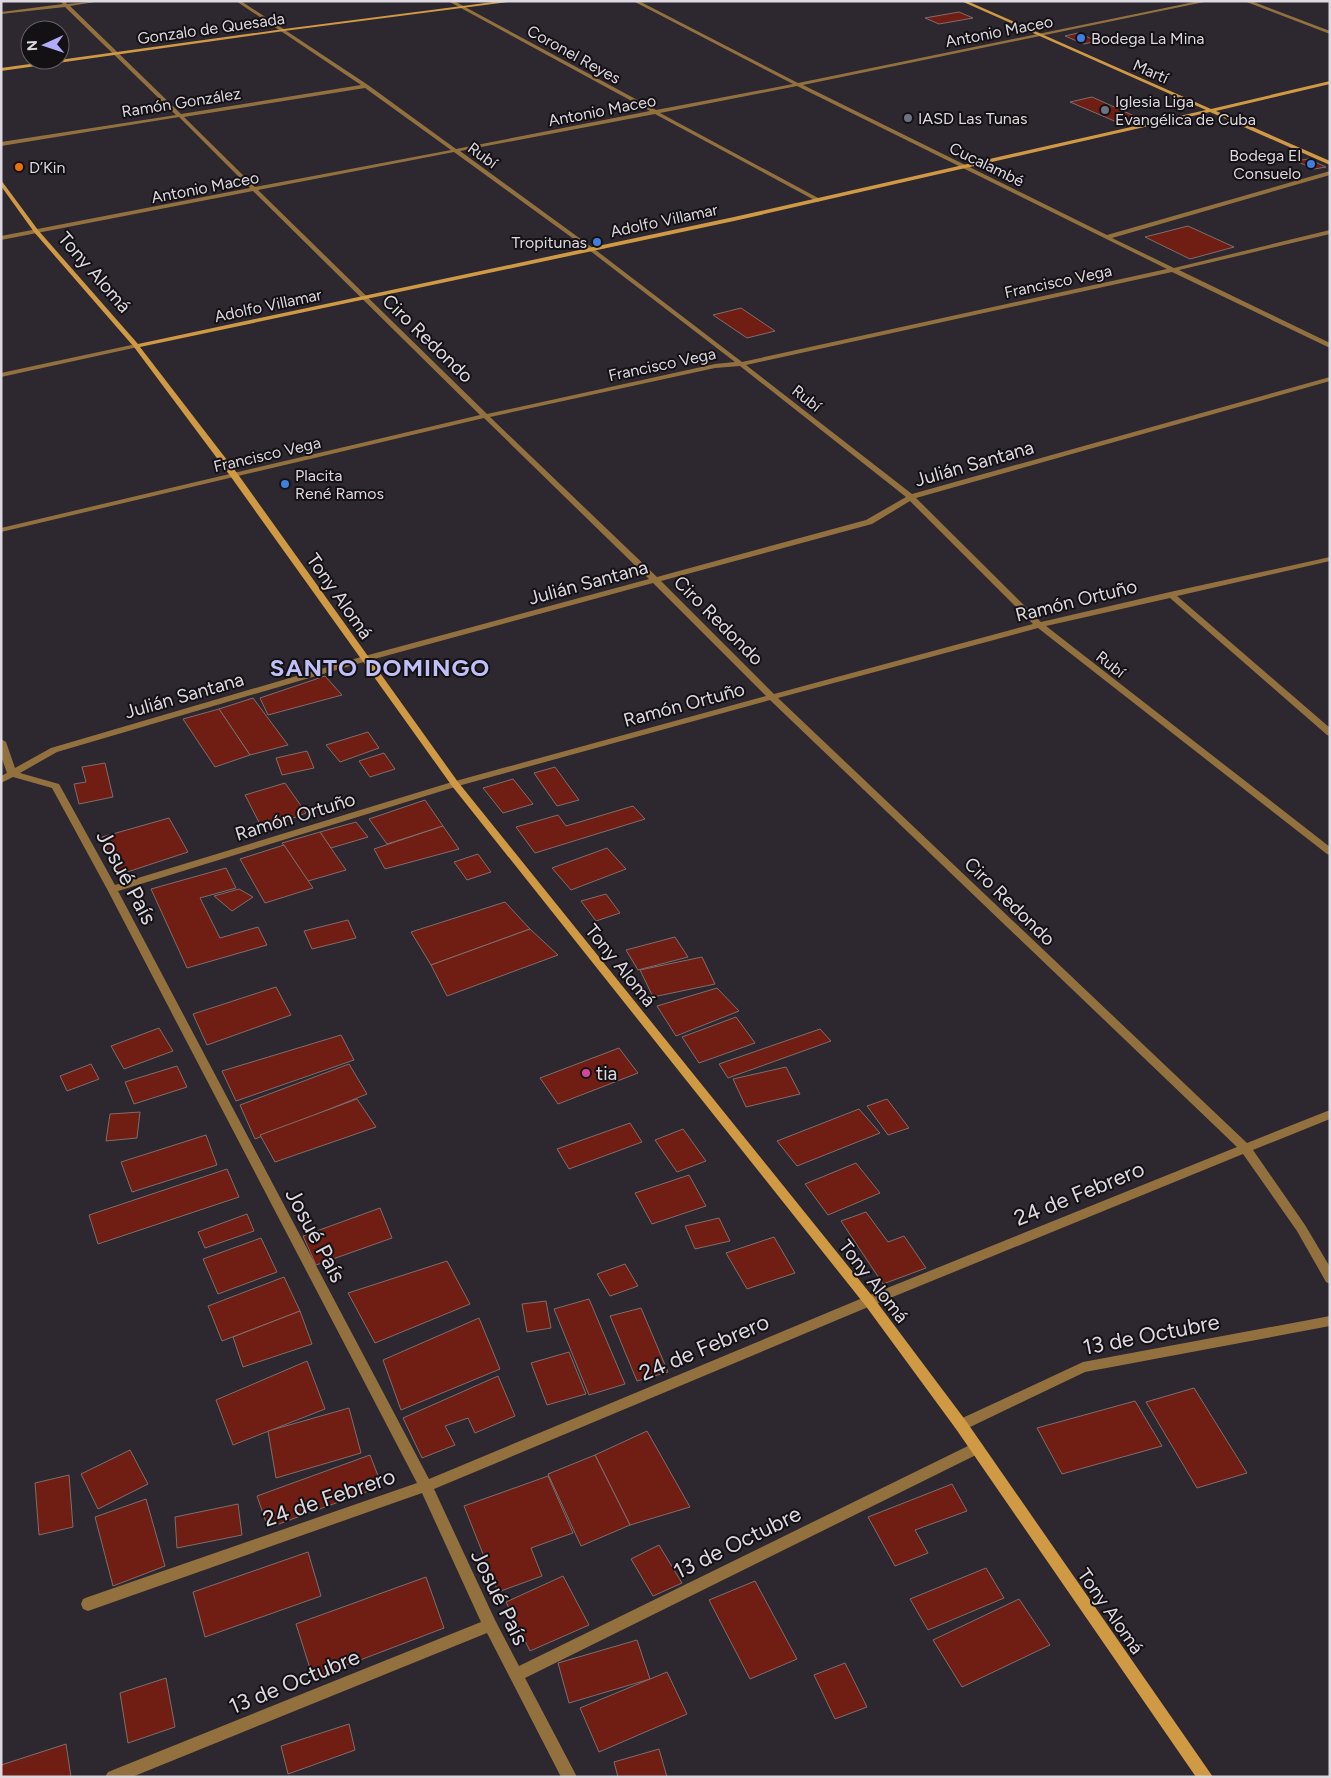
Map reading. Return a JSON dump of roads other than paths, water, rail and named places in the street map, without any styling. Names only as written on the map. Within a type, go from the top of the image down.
[{"type":"street","points":[[1,13],[64,3],[99,1]]},
{"type":"street","name":"Rubí","points":[[238,1],[366,86],[454,152],[592,249],[741,364],[911,498],[1039,625],[1330,852]]},
{"type":"street","name":"Coronel Reyes","points":[[450,1],[818,200]]},
{"type":"street","name":"Gonzalo de Quesada","points":[[1,70],[284,30],[514,1]]},
{"type":"street","name":"Cucalambé","points":[[635,1],[796,85],[963,168],[1330,346]]},
{"type":"street","name":"Martí","points":[[963,1],[1330,163]]},
{"type":"street","name":"Antonio Maceo","points":[[1,238],[255,191],[796,85],[1207,1]]},
{"type":"street","points":[[1246,1],[1330,33]]},
{"type":"street","name":"Ciro Redondo","points":[[64,3],[180,115],[364,299],[655,580],[772,697],[1246,1149],[1301,1228],[1330,1279]]},
{"type":"street","name":"Adolfo Villamar","points":[[1,375],[364,299],[818,200],[1212,111],[1330,82]]},
{"type":"street","name":"Ramón González","points":[[1,144],[366,86]]},
{"type":"street","points":[[1108,237],[1330,172]]},
{"type":"street","name":"Tony Alomá","points":[[1,182],[36,231],[136,346],[234,475],[455,784],[869,1302],[962,1425],[1205,1777]]},
{"type":"street","name":"Francisco Vega","points":[[1,530],[485,416],[715,366],[741,364],[1173,270],[1330,232]]},
{"type":"street","name":"Julián Santana","points":[[7,777],[54,750],[364,659],[869,522],[911,498],[1330,379]]},
{"type":"street","name":"Ramón Ortuño","points":[[112,889],[455,784],[772,697],[1039,625],[1170,594],[1330,560]]},
{"type":"street","points":[[1170,594],[1330,733]]},
{"type":"street","points":[[1,742],[7,777]]},
{"type":"street","name":"Josué País","points":[[7,777],[56,786],[426,1486],[490,1625],[570,1777]]},
{"type":"street","name":"24 de Febrero","points":[[88,1604],[426,1486],[869,1302],[1330,1114]]},
{"type":"street","name":"13 de Octubre","points":[[962,1425],[1083,1367],[1330,1321]]},
{"type":"street","name":"13 de Octubre","points":[[515,1675],[977,1448]]},
{"type":"street","name":"13 de Octubre","points":[[113,1777],[490,1625]]},
{"type":"place","name":"Bodega La Mina","points":[[1081,38]]},
{"type":"place","name":"Iglesia Liga Evangélica de Cuba","points":[[1105,110]]},
{"type":"place","name":"IASD Las Tunas","points":[[908,118]]},
{"type":"place","name":"Bodega El Consuelo","points":[[1311,164]]},
{"type":"place","name":"D’Kin","points":[[19,167]]},
{"type":"place","name":"Tropitunas","points":[[597,242]]},
{"type":"place","name":"Placita René Ramos","points":[[285,484]]},
{"type":"place","name":"tia","points":[[586,1073]]},
{"type":"district","name":"SANTO DOMINGO","points":[[380,668]]}]
